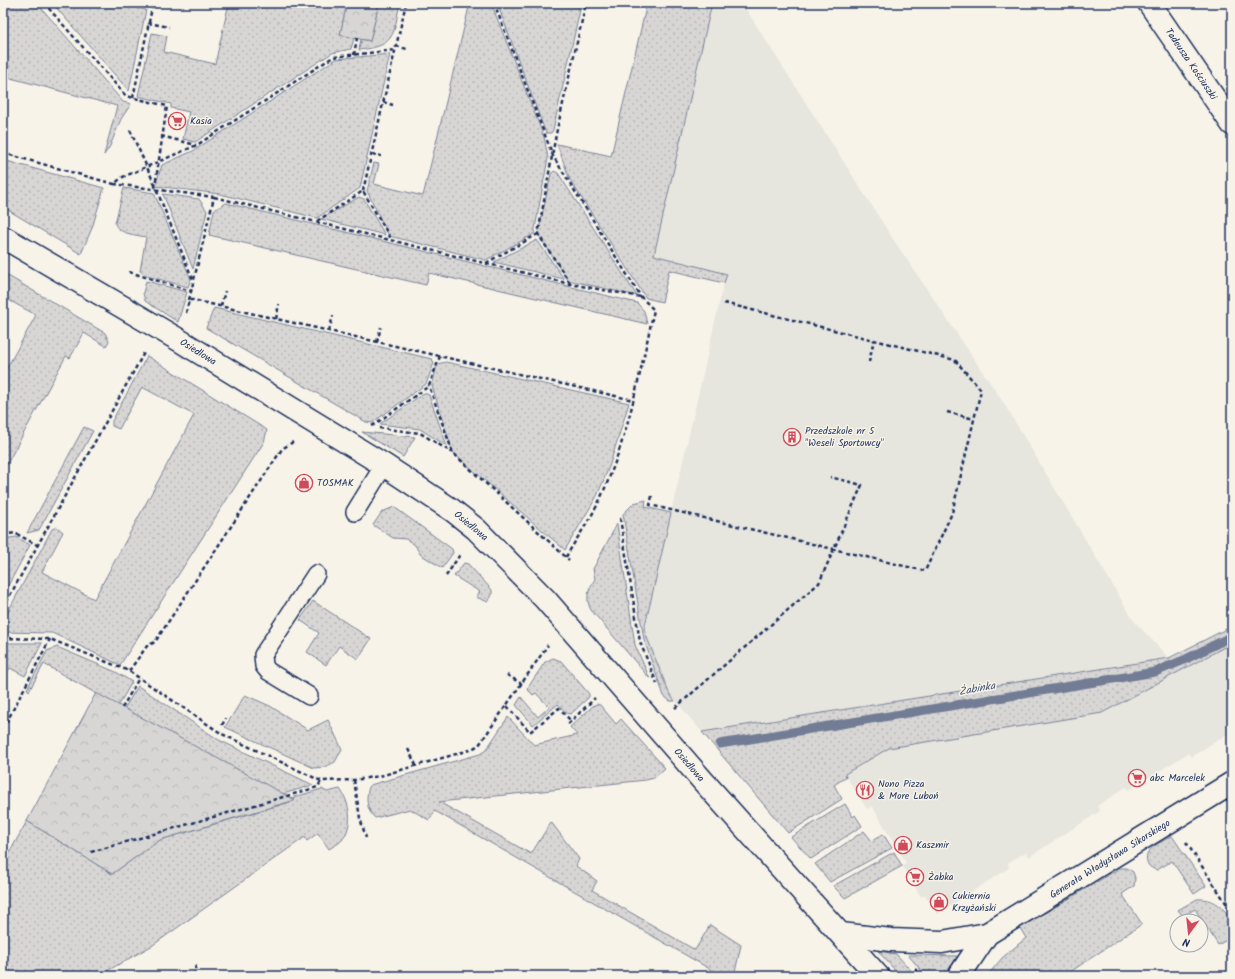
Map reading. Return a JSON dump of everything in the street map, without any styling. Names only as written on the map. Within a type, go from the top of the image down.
[{"type":"street","name":"Tadeusza Kościuszki","points":[[1149,3],[1232,124]]},
{"type":"street","name":"Osiedlowa","points":[[3,237],[174,337],[389,468],[456,512],[519,570],[619,682],[703,781],[841,934]]},
{"type":"street","name":"Generała Władysława Sikorskiego","points":[[841,934],[891,940],[942,942],[988,934],[1232,783]]},
{"type":"street","points":[[841,934],[878,976]]},
{"type":"street","name":"Generała Władysława Sikorskiego","points":[[959,976],[988,934]]},
{"type":"lane","points":[[355,512],[389,468]]},
{"type":"lane","points":[[309,696],[268,671],[264,666],[263,655],[316,574]]},
{"type":"path","points":[[44,3],[126,96],[167,106],[155,186]]},
{"type":"path","points":[[133,98],[153,5],[139,3]]},
{"type":"path","points":[[317,221],[363,191],[406,3]]},
{"type":"path","points":[[494,3],[553,156],[641,297],[654,310],[634,400],[612,470],[601,498],[566,557]]},
{"type":"path","points":[[570,284],[538,234],[556,134],[586,3]]},
{"type":"path","points":[[148,23],[169,27]]},
{"type":"path","points":[[354,55],[357,38]]},
{"type":"path","points":[[396,46],[407,49]]},
{"type":"path","points":[[114,184],[122,177],[197,145],[333,57],[395,50]]},
{"type":"path","points":[[383,102],[393,105]]},
{"type":"path","points":[[130,130],[147,166],[194,281]]},
{"type":"path","points":[[162,136],[197,145]]},
{"type":"path","points":[[3,153],[114,184],[214,197],[570,284],[641,297]]},
{"type":"path","points":[[372,154],[381,156]]},
{"type":"path","points":[[363,191],[391,240]]},
{"type":"path","points":[[184,320],[214,197]]},
{"type":"path","points":[[486,263],[538,234]]},
{"type":"path","points":[[129,272],[191,291]]},
{"type":"path","points":[[221,306],[225,291]]},
{"type":"path","points":[[189,300],[634,400]]},
{"type":"path","points":[[652,496],[650,504],[925,571],[952,513],[981,390],[955,360],[724,302]]},
{"type":"path","points":[[276,319],[279,304]]},
{"type":"path","points":[[329,331],[333,316]]},
{"type":"path","points":[[377,342],[381,327]]},
{"type":"path","points":[[869,362],[874,340]]},
{"type":"path","points":[[3,608],[144,351],[150,354]]},
{"type":"path","points":[[370,428],[428,386],[440,356]]},
{"type":"path","points":[[428,386],[453,453],[569,560]]},
{"type":"path","points":[[947,412],[974,419]]},
{"type":"path","points":[[129,672],[147,646],[155,642],[282,449],[293,440],[298,442]]},
{"type":"path","points":[[673,710],[819,583],[862,485],[830,477]]},
{"type":"path","points":[[620,518],[640,642],[657,685]]},
{"type":"path","points":[[3,535],[15,533],[37,545]]},
{"type":"path","points":[[446,576],[464,548]]},
{"type":"path","points":[[3,638],[50,639],[129,672],[222,734],[321,781],[354,780],[380,776],[470,750],[479,745],[551,640]]},
{"type":"path","points":[[3,729],[50,639]]},
{"type":"path","points":[[507,675],[522,684]]},
{"type":"path","points":[[122,708],[139,678]]},
{"type":"path","points":[[568,724],[600,694]]},
{"type":"path","points":[[507,706],[530,732],[559,708],[571,721]]},
{"type":"path","points":[[222,725],[226,718]]},
{"type":"path","points":[[408,749],[416,765]]},
{"type":"path","points":[[354,780],[360,818],[366,838]]},
{"type":"path","points":[[91,852],[318,787],[321,781]]},
{"type":"path","points":[[1184,838],[1232,912]]},
{"type":"path","points":[[194,976],[196,964]]},
{"type":"shaded area","points":[[712,3],[742,3],[891,236],[1003,402],[1134,621],[1169,658],[702,732],[669,693],[644,630],[726,274],[654,255]]},
{"type":"shaded area","points":[[1232,643],[1232,731],[1191,757],[1188,753],[1129,790],[1126,787],[1097,806],[1100,811],[1029,857],[1026,852],[1008,863],[1009,868],[937,914],[925,895],[921,897],[902,866],[906,863],[872,806],[867,809],[845,775],[889,748],[1102,713]]},
{"type":"green space","points":[[3,3],[37,3],[123,102],[131,104],[121,119],[110,146],[104,155],[117,106],[3,76]]},
{"type":"green space","points":[[52,3],[117,3],[146,10],[129,91]]},
{"type":"green space","points":[[229,3],[347,3],[340,35],[354,38],[351,49],[332,53],[195,142],[183,139],[189,112],[171,108],[171,104],[138,96],[152,33],[167,36],[164,52],[215,64]]},
{"type":"green space","points":[[347,3],[379,3],[370,41],[340,35]]},
{"type":"green space","points":[[379,3],[400,3],[394,31],[386,42],[371,48],[359,50],[361,39],[370,41]]},
{"type":"green space","points":[[470,3],[491,3],[544,137],[548,158],[534,234],[486,260],[389,236],[367,191],[374,163],[379,164],[374,184],[423,196]]},
{"type":"green space","points":[[497,3],[575,3],[580,10],[553,130],[551,133],[546,133],[545,131]]},
{"type":"green space","points":[[647,3],[712,3],[654,255],[727,274],[724,283],[669,270],[662,302],[646,298],[570,180],[557,144],[611,156]]},
{"type":"green space","points":[[390,54],[360,188],[317,218],[220,194],[155,186],[162,165],[193,151],[336,59]]},
{"type":"green space","points":[[3,160],[104,188],[92,228],[81,254],[3,207]]},
{"type":"green space","points":[[554,171],[558,173],[637,296],[568,280],[538,234],[551,174]]},
{"type":"green space","points":[[124,188],[154,193],[191,279],[188,287],[147,276],[140,271],[146,237],[123,232],[119,230],[115,223]]},
{"type":"green space","points":[[163,194],[199,199],[207,211],[193,269]]},
{"type":"green space","points":[[359,197],[364,199],[385,235],[321,219]]},
{"type":"green space","points":[[226,203],[637,303],[644,311],[647,324],[429,273],[426,285],[209,235],[214,210]]},
{"type":"green space","points":[[537,240],[564,279],[494,262]]},
{"type":"green space","points":[[3,273],[105,333],[109,341],[106,346],[84,333],[70,358],[66,356],[3,471],[3,375],[36,315],[3,297]]},
{"type":"green space","points":[[146,281],[187,292],[178,322],[145,301],[143,293]]},
{"type":"green space","points":[[214,308],[432,359],[434,363],[426,384],[372,423],[366,422],[206,328]]},
{"type":"green space","points":[[147,356],[267,430],[264,442],[120,665],[52,633],[3,632],[3,621],[52,529],[57,527],[63,532],[42,572],[94,599],[194,415],[142,387],[119,429],[112,426],[112,421]]},
{"type":"green space","points":[[446,362],[629,403],[609,467],[597,496],[565,550],[453,453],[432,386],[437,364]]},
{"type":"green space","points":[[424,393],[429,395],[447,446],[420,429],[380,424]]},
{"type":"green space","points":[[84,427],[93,431],[39,530],[27,533]]},
{"type":"green space","points":[[362,432],[415,437],[403,457]]},
{"type":"green space","points":[[646,500],[645,507],[671,513],[644,630],[669,693],[675,701],[670,701],[664,696],[644,640],[623,514],[634,503]]},
{"type":"green space","points":[[394,507],[452,549],[453,553],[442,568],[420,554],[415,545],[406,539],[393,538],[373,525],[382,512]]},
{"type":"green space","points":[[617,524],[635,645],[650,679],[591,610],[588,602],[589,590],[595,579],[593,569]]},
{"type":"green space","points":[[17,537],[30,545],[3,595],[3,539]]},
{"type":"green space","points":[[464,563],[468,564],[492,590],[492,595],[488,602],[476,597],[480,592],[454,576]]},
{"type":"green space","points":[[313,601],[371,639],[358,659],[339,646],[326,665],[307,652],[319,633],[300,620]]},
{"type":"green space","points":[[1232,626],[1232,643],[1102,713],[889,748],[845,774],[846,777],[834,785],[842,799],[788,833],[702,732],[1169,658]]},
{"type":"green space","points":[[3,643],[42,643],[25,676],[10,668],[8,671],[3,668]]},
{"type":"green space","points":[[57,647],[116,672],[132,682],[118,706],[44,664],[29,691],[27,689],[47,651]]},
{"type":"green space","points":[[553,658],[561,661],[589,694],[589,697],[571,714],[566,713],[558,704],[533,725],[516,705],[521,697],[538,717],[549,707],[536,693],[533,695],[527,689],[545,662]]},
{"type":"green space","points":[[138,686],[219,740],[313,785],[283,794],[124,709]]},
{"type":"green space","points":[[96,693],[295,800],[160,840],[112,874],[27,821]]},
{"type":"green space","points":[[245,695],[270,706],[308,730],[328,720],[342,749],[335,762],[325,767],[314,768],[225,727]]},
{"type":"green space","points":[[597,704],[600,705],[616,724],[621,719],[665,768],[654,778],[439,802],[531,854],[551,822],[579,859],[576,866],[597,881],[592,890],[695,950],[710,925],[741,945],[735,972],[742,976],[722,976],[435,811],[429,820],[410,809],[375,818],[368,807],[367,794],[370,785],[480,754],[486,750],[508,717],[534,745],[577,735],[570,727]]},
{"type":"green space","points":[[322,789],[327,792],[340,789],[348,807],[348,828],[346,834],[338,844],[329,849],[318,833],[307,841],[305,837],[153,945],[98,976],[3,976],[3,864],[27,821],[112,874],[160,840],[294,801],[291,798]]},
{"type":"green space","points":[[845,804],[853,817],[855,815],[862,826],[811,859],[791,837]]},
{"type":"green space","points":[[864,831],[872,841],[883,834],[892,848],[830,882],[815,864]]},
{"type":"green space","points":[[1172,836],[1206,886],[1194,894],[1172,861],[1157,870],[1151,868],[1147,863],[1148,853],[1151,849]]},
{"type":"green space","points":[[894,852],[902,866],[845,898],[833,886]]},
{"type":"green space","points":[[1120,868],[1127,868],[1133,872],[1135,878],[1134,886],[1122,894],[1142,924],[1064,976],[987,976],[1002,958],[1026,938],[1020,928]]},
{"type":"green space","points":[[1197,899],[1209,900],[1218,904],[1226,912],[1232,924],[1232,945],[1228,939],[1218,945],[1209,931],[1209,913],[1198,913],[1195,909],[1188,913],[1180,913],[1178,910]]},
{"type":"green space","points":[[878,951],[896,954],[916,976],[900,976]]},
{"type":"green space","points":[[908,955],[957,956],[946,976],[926,976]]},
{"type":"waterway","name":"Żabinka","points":[[720,744],[1155,672],[1184,660],[1232,636]]},
{"type":"place","name":"Kasia","points":[[177,121]]},
{"type":"place","name":"Przedszkole nr 5 \"Weseli Sportowcy\"","points":[[792,437]]},
{"type":"place","name":"TOSMAK","points":[[304,483]]},
{"type":"place","name":"abc Marcelek","points":[[1137,778]]},
{"type":"place","name":"Nono Pizza & More Luboń","points":[[865,790]]},
{"type":"place","name":"Kaszmir","points":[[903,845]]},
{"type":"place","name":"Żabka","points":[[915,877]]},
{"type":"place","name":"Cukiernia Krzyżański","points":[[939,902]]}]
